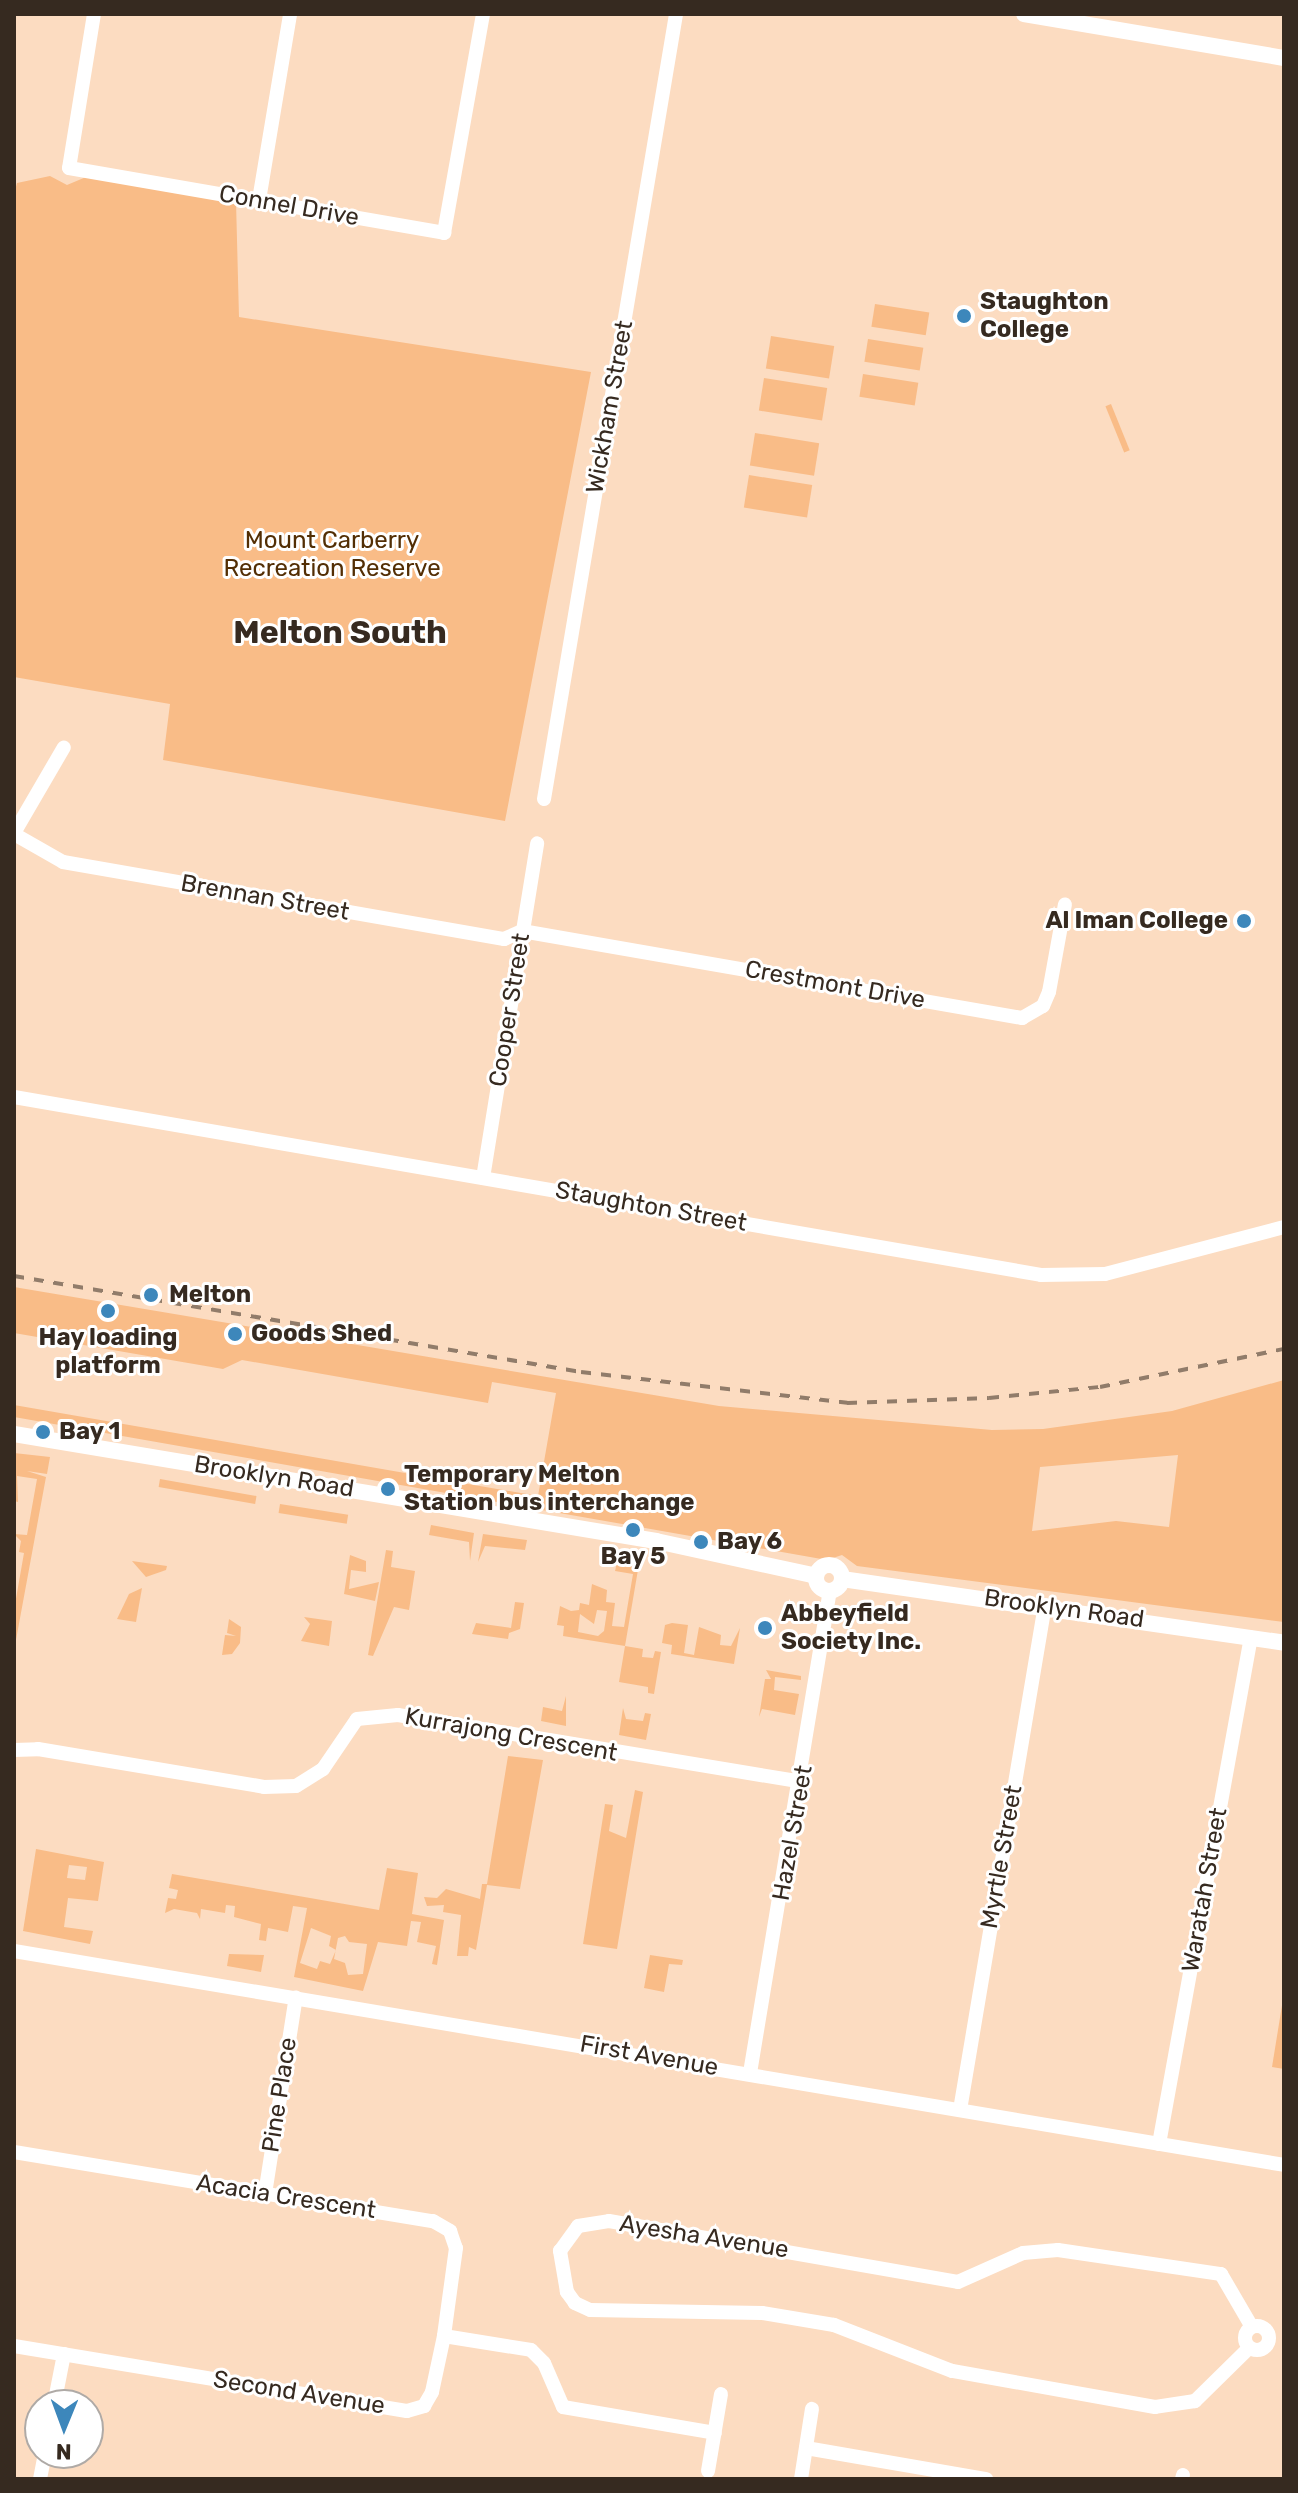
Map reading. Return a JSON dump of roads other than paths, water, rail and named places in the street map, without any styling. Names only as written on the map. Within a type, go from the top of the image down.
[{"type":"street","name":"Connel Drive","points":[[94,14],[69,168],[444,233],[483,14]]},
{"type":"street","points":[[259,200],[290,14]]},
{"type":"street","name":"Wickham Street","points":[[544,799],[676,14]]},
{"type":"street","points":[[1024,14],[1106,21],[1284,58]]},
{"type":"street","points":[[14,834],[64,747]]},
{"type":"street","name":"Brennan Street","points":[[14,834],[63,862],[504,939],[522,931]]},
{"type":"street","name":"Cooper Street","points":[[483,1178],[537,843]]},
{"type":"street","name":"Crestmont Drive","points":[[522,931],[1022,1018],[1043,1006],[1049,992],[1065,904]]},
{"type":"street","name":"Staughton Street","points":[[14,1097],[1072,1278],[1139,1267],[1284,1227]]},
{"type":"street","name":"Brooklyn Road","points":[[14,1434],[641,1539],[816,1576],[824,1566],[833,1565],[836,1585],[1045,1605],[1284,1643]]},
{"type":"street","name":"Hazel Street","points":[[750,2073],[836,1585]]},
{"type":"street","name":"Myrtle Street","points":[[960,2110],[1045,1605]]},
{"type":"street","name":"Waratah Street","points":[[1159,2144],[1251,1637]]},
{"type":"street","name":"Kurrajong Crescent","points":[[14,1750],[38,1749],[264,1787],[296,1786],[323,1769],[357,1719],[398,1715],[802,1782]]},
{"type":"street","name":"First Avenue","points":[[14,1951],[1284,2165]]},
{"type":"street","name":"Pine Place","points":[[265,2194],[296,1997]]},
{"type":"street","name":"Acacia Crescent","points":[[14,2152],[433,2221],[450,2231],[456,2248],[444,2336]]},
{"type":"street","name":"Ayesha Avenue","points":[[609,2221],[958,2282],[1023,2253],[1058,2250],[1221,2274],[1252,2327],[1266,2330],[1276,2342],[1261,2349],[1249,2348],[1195,2401],[1155,2407],[952,2371],[834,2325],[762,2313],[590,2310],[575,2303],[567,2292],[560,2251],[578,2226],[609,2221]]},
{"type":"street","points":[[1249,2348],[1245,2339],[1252,2327]]},
{"type":"street","points":[[444,2336],[531,2350],[544,2363],[563,2407],[715,2433]]},
{"type":"street","name":"Second Avenue","points":[[14,2346],[407,2411],[424,2406],[432,2392],[444,2336]]},
{"type":"street","points":[[57,2389],[64,2354]]},
{"type":"street","points":[[708,2471],[721,2394]]},
{"type":"street","points":[[801,2479],[812,2409]]},
{"type":"street","points":[[806,2448],[986,2479]]},
{"type":"railway","points":[[14,1276],[581,1372],[847,1403],[989,1398],[1100,1387],[1284,1349]]},
{"type":"place","name":"Staughton College","points":[[964,316]]},
{"type":"place","name":"Al Iman College","points":[[1244,921]]},
{"type":"place","name":"Melton","points":[[151,1295]]},
{"type":"place","name":"Hay loading platform","points":[[108,1311]]},
{"type":"place","name":"Goods Shed","points":[[235,1334]]},
{"type":"place","name":"Bay 1","points":[[43,1432]]},
{"type":"place","name":"Temporary Melton Station bus interchange","points":[[388,1489]]},
{"type":"place","name":"Bay 5","points":[[633,1530]]},
{"type":"place","name":"Bay 6","points":[[701,1542]]},
{"type":"place","name":"Abbeyfield Society Inc.","points":[[765,1628]]},
{"type":"district","name":"Melton South","points":[[340,632]]},
{"type":"park label","name":"Mount Carberry Recreation Reserve","points":[[332,555]]}]
